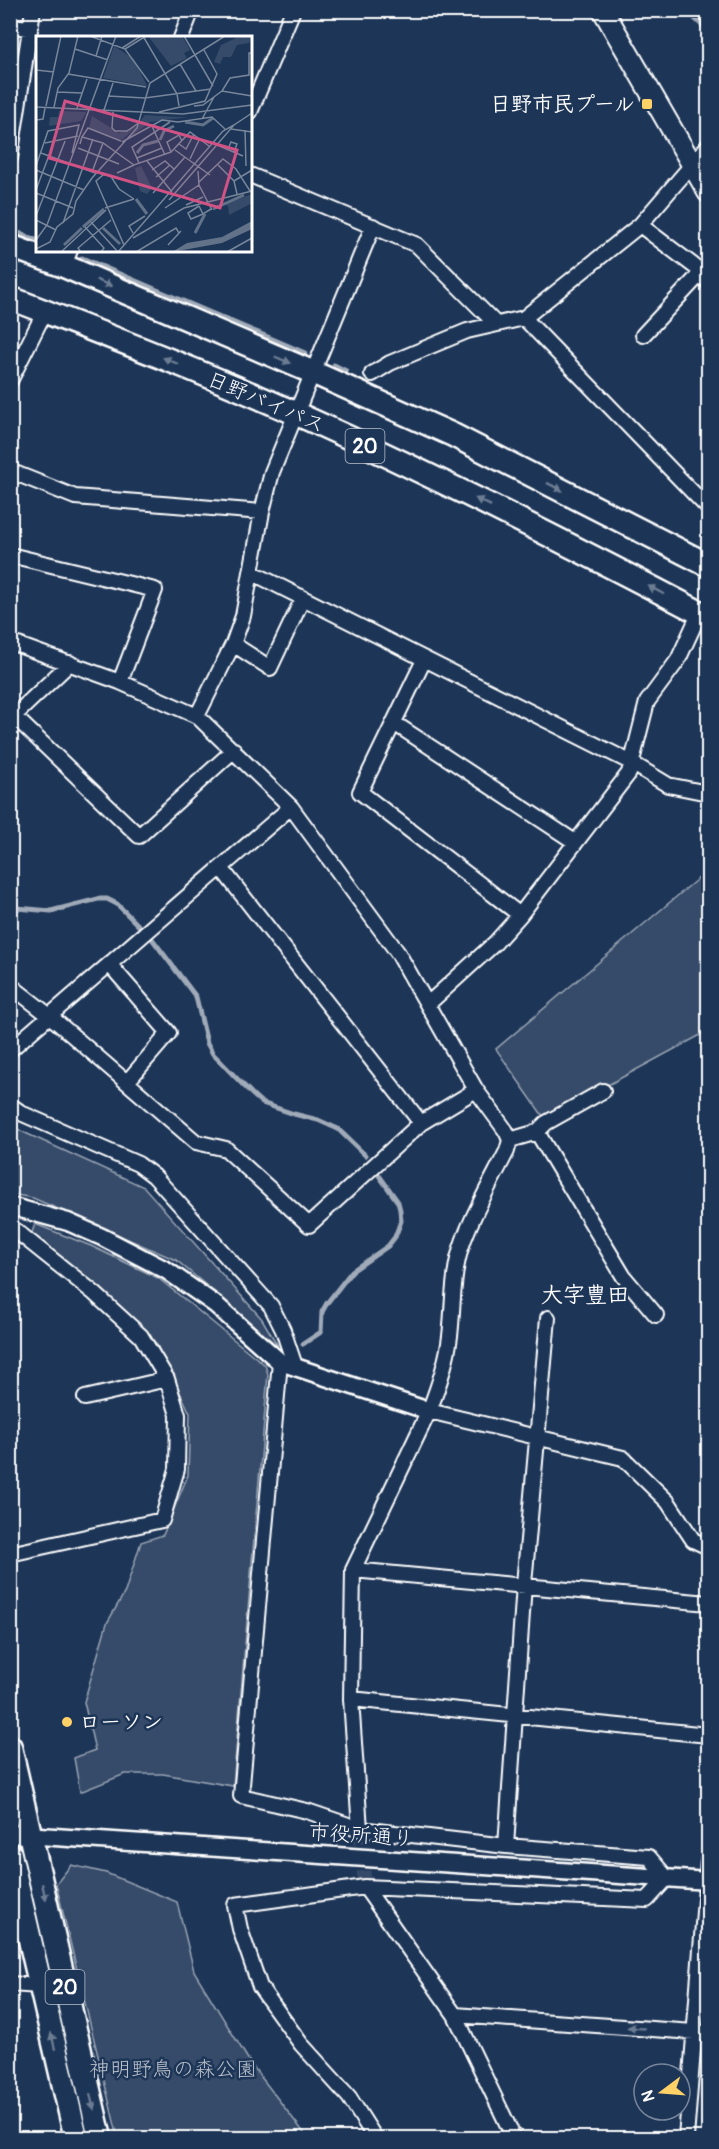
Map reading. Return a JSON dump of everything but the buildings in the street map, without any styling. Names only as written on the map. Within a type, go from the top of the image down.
[{"type":"highway","name":"20","points":[[10,246],[36,251]]},
{"type":"highway","name":"20","points":[[38,252],[67,258],[453,435],[708,565]]},
{"type":"highway","name":"日野バイパス","points":[[10,298],[297,414],[515,518],[704,615]]},
{"type":"highway","name":"20","points":[[10,1747],[21,1834],[100,2139]]},
{"type":"highway","name":"20","points":[[10,1854],[76,2139]]},
{"type":"main road","points":[[603,10],[708,192]]},
{"type":"street","points":[[10,158],[15,104],[33,10]]},
{"type":"street","points":[[182,36],[192,10]]},
{"type":"street","points":[[252,107],[293,10]]},
{"type":"street","points":[[10,26],[30,28]]},
{"type":"street","points":[[372,374],[390,363],[467,331],[524,318],[640,225],[708,146]]},
{"type":"street","points":[[252,176],[417,245],[495,323]]},
{"type":"street","points":[[640,225],[705,277],[643,335]]},
{"type":"street","points":[[197,716],[233,644],[243,616],[262,512],[272,472],[373,226]]},
{"type":"street","points":[[10,381],[45,311]]},
{"type":"street","points":[[524,318],[708,508]]},
{"type":"street","points":[[10,471],[75,497],[262,512]]},
{"type":"street","points":[[10,555],[155,590],[120,682]]},
{"type":"street","points":[[250,572],[630,762],[668,785],[708,793]]},
{"type":"street","points":[[233,644],[270,668],[303,597]]},
{"type":"street","points":[[428,1004],[495,943],[520,915],[628,773],[647,702],[678,660],[704,615]]},
{"type":"street","points":[[10,642],[120,682],[197,716],[234,750],[291,807],[398,952],[476,1090],[510,1140],[458,1257],[450,1338],[438,1389],[353,1570],[351,1700],[360,1829]]},
{"type":"street","points":[[424,660],[360,792],[520,915]]},
{"type":"street","points":[[70,663],[12,718],[139,836],[234,750]]},
{"type":"street","points":[[394,723],[575,842]]},
{"type":"street","points":[[10,1050],[51,1017],[291,807]]},
{"type":"street","points":[[221,868],[420,1124]]},
{"type":"street","points":[[110,965],[169,1033],[127,1082]]},
{"type":"street","points":[[10,985],[51,1017],[196,1143],[226,1149],[309,1225],[420,1124],[476,1090]]},
{"type":"street","points":[[510,1140],[537,1132],[546,1123],[603,1091]]},
{"type":"street","points":[[10,1106],[23,1114],[138,1164],[154,1176],[271,1306],[282,1330],[287,1364],[241,1796],[307,1811],[360,1829],[506,1846],[649,1857],[667,1878],[647,1900],[365,1887],[235,1905],[240,1929],[260,1987],[301,2044],[349,2097],[375,2139]]},
{"type":"street","points":[[537,1132],[624,1276],[656,1315]]},
{"type":"street","points":[[10,1206],[68,1222],[166,1270],[216,1305],[287,1364],[429,1411],[622,1458],[668,1502],[693,1539],[708,1547]]},
{"type":"street","points":[[10,1226],[94,1293],[141,1336],[167,1379],[178,1415],[177,1469],[162,1520],[10,1554]]},
{"type":"street","points":[[506,1846],[524,1584],[548,1318]]},
{"type":"street","points":[[84,1398],[167,1379]]},
{"type":"street","points":[[353,1570],[524,1584],[708,1603]]},
{"type":"street","points":[[351,1700],[708,1735]]},
{"type":"street","name":"市役所通り","points":[[21,1834],[708,1881]]},
{"type":"street","points":[[686,2139],[701,2032],[708,1861]]},
{"type":"street","points":[[365,1887],[455,2015],[514,2139]]},
{"type":"street","points":[[10,1984],[40,1986]]},
{"type":"street","points":[[455,2015],[701,2032]]},
{"type":"green space","points":[[708,870],[708,1031],[545,1119],[496,1049]]},
{"type":"green space","points":[[11,1123],[21,1131],[144,1187],[262,1319],[278,1346],[176,1260],[33,1198],[11,1194]]},
{"type":"green space","points":[[35,1224],[91,1246],[158,1278],[265,1365],[268,1374],[233,1786],[163,1774],[125,1774],[80,1792],[74,1758],[95,1750],[84,1702],[107,1623],[125,1592],[141,1542],[163,1535],[188,1475],[190,1413],[156,1343],[30,1238]]},
{"type":"green space","name":"神明野鳥の森公園","points":[[71,1865],[106,1873],[177,1902],[194,1971],[251,2064],[308,2138],[118,2138],[56,1884]]},
{"type":"waterway","points":[[686,10],[708,31]]},
{"type":"waterway","points":[[14,231],[36,240]]},
{"type":"waterway","points":[[82,258],[305,353]]},
{"type":"waterway","points":[[334,365],[346,371]]},
{"type":"waterway","points":[[10,904],[17,908],[51,911],[98,899],[107,899],[117,904],[138,925]]},
{"type":"waterway","points":[[153,940],[196,997],[207,1043],[213,1054],[253,1095],[262,1103],[318,1120],[338,1129],[365,1155]]},
{"type":"waterway","points":[[303,1344],[321,1332],[322,1312],[352,1271],[388,1246],[395,1237],[401,1221],[398,1202],[378,1174]]},
{"type":"tunnel","points":[[360,1829],[365,1887]]},
{"type":"place","name":"日野市民プール","points":[[647,104]]},
{"type":"place","name":"ローソン","points":[[67,1722]]},
{"type":"district","name":"大字豊田","points":[[585,1294]]}]
